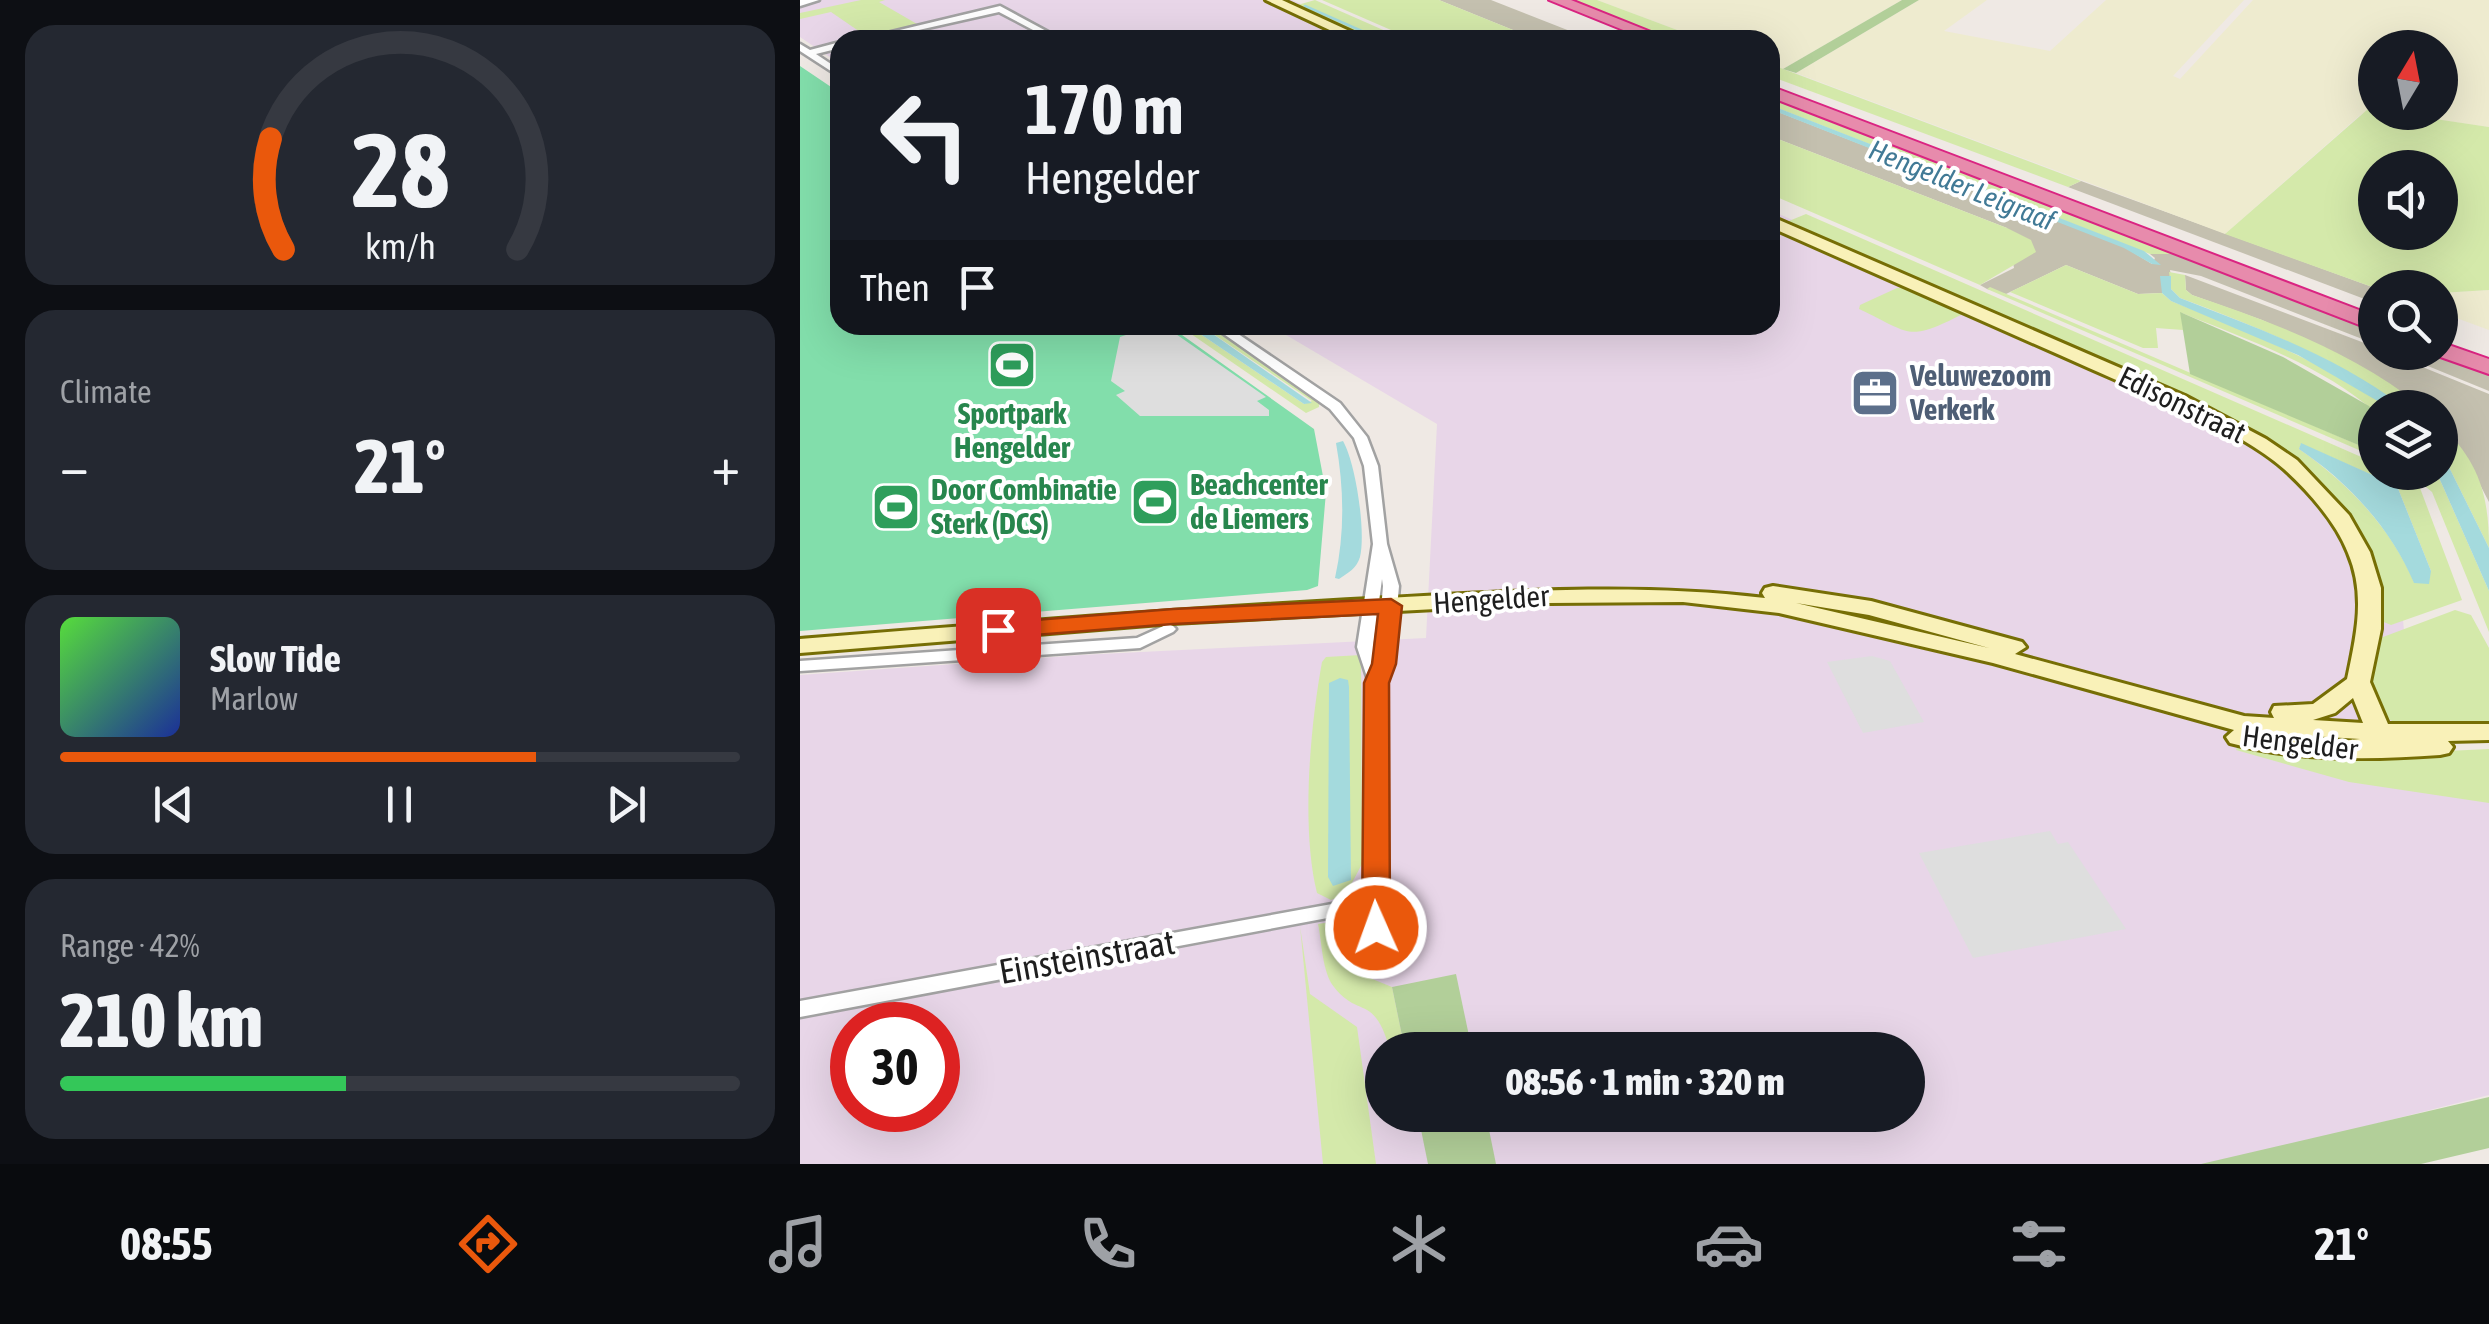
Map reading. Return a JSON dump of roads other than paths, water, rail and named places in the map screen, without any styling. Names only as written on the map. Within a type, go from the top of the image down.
[{"type":"highway","points":[[1532,0],[1610,30]]},
{"type":"highway","points":[[1557,0],[1636,30]]},
{"type":"highway","points":[[1780,84],[2358,304]]},
{"type":"highway","points":[[1780,96],[2358,317]]},
{"type":"highway","points":[[2458,341],[2489,353]]},
{"type":"highway","points":[[2458,355],[2489,367]]},
{"type":"main road","points":[[1272,0],[1340,30]]},
{"type":"main road","name":"Edisonstraat","points":[[1780,224],[2178,400],[2259,442],[2290,464],[2341,520],[2359,552],[2370,588],[2369,629],[2358,682]]},
{"type":"main road","name":"Hengelder","points":[[1644,594],[1658,584],[1685,584],[1832,601],[1899,614],[2197,700],[2295,713],[2322,710],[2359,714],[2371,735]]},
{"type":"main road","name":"Hengelder","points":[[800,649],[1018,634],[1168,629],[1644,594],[1779,606],[1944,648],[1995,656],[2244,724],[2489,744]]},
{"type":"main road","name":"Hengelder","points":[[800,649],[1173,616],[1647,607],[1816,617]]},
{"type":"main road","points":[[2358,682],[2371,735]]},
{"type":"main road","name":"Hengelder","points":[[2322,710],[2336,705],[2358,682]]},
{"type":"main road","name":"Hengelder","points":[[2371,735],[2489,732]]},
{"type":"street","points":[[800,3],[815,0]]},
{"type":"street","points":[[907,30],[1000,9],[1040,30]]},
{"type":"street","points":[[804,50],[830,46]]},
{"type":"street","points":[[804,50],[830,67]]},
{"type":"street","points":[[803,64],[820,60]]},
{"type":"street","points":[[1232,335],[1335,406],[1360,437],[1371,466],[1380,544],[1378,614]]},
{"type":"street","points":[[1378,952],[1374,904],[1377,683],[1365,647],[1390,577],[1380,544]]},
{"type":"street","name":"Hengelder","points":[[800,666],[1140,643],[1168,629]]},
{"type":"street","name":"Einsteinstraat","points":[[800,1009],[1374,904]]},
{"type":"water","points":[[1780,109],[2144,251],[2161,265],[1780,113]]},
{"type":"water","points":[[2160,276],[2171,276],[2171,289],[2180,298],[2324,358],[2379,390],[2359,390],[2298,355],[2171,301],[2162,293]]},
{"type":"water","points":[[1202,335],[1214,335],[1312,403],[1304,404]]},
{"type":"water","points":[[1343,441],[1356,481],[1362,546],[1357,564],[1339,579],[1335,578],[1342,510],[1336,443]]},
{"type":"water","points":[[2301,443],[2358,469],[2358,490],[2399,490],[2431,571],[2429,584],[2414,583],[2393,543],[2366,507],[2299,449]]},
{"type":"water","points":[[2458,485],[2489,548],[2489,591],[2444,490],[2458,490]]},
{"type":"water","points":[[1340,678],[1348,680],[1349,687],[1351,880],[1333,886],[1328,877],[1329,683]]},
{"type":"waterway","points":[[1305,6],[1359,30]]},
{"type":"place","name":"Sportpark Hengelder","points":[[1012,365]]},
{"type":"place","name":"Veluwezoom Verkerk","points":[[1875,393]]},
{"type":"place","name":"Beachcenter de Liemers","points":[[1155,502]]},
{"type":"place","name":"Door Combinatie Sterk (DCS)","points":[[896,507]]},
{"type":"water label","name":"Hengelder Leigraaf","points":[[1962,185]]}]
